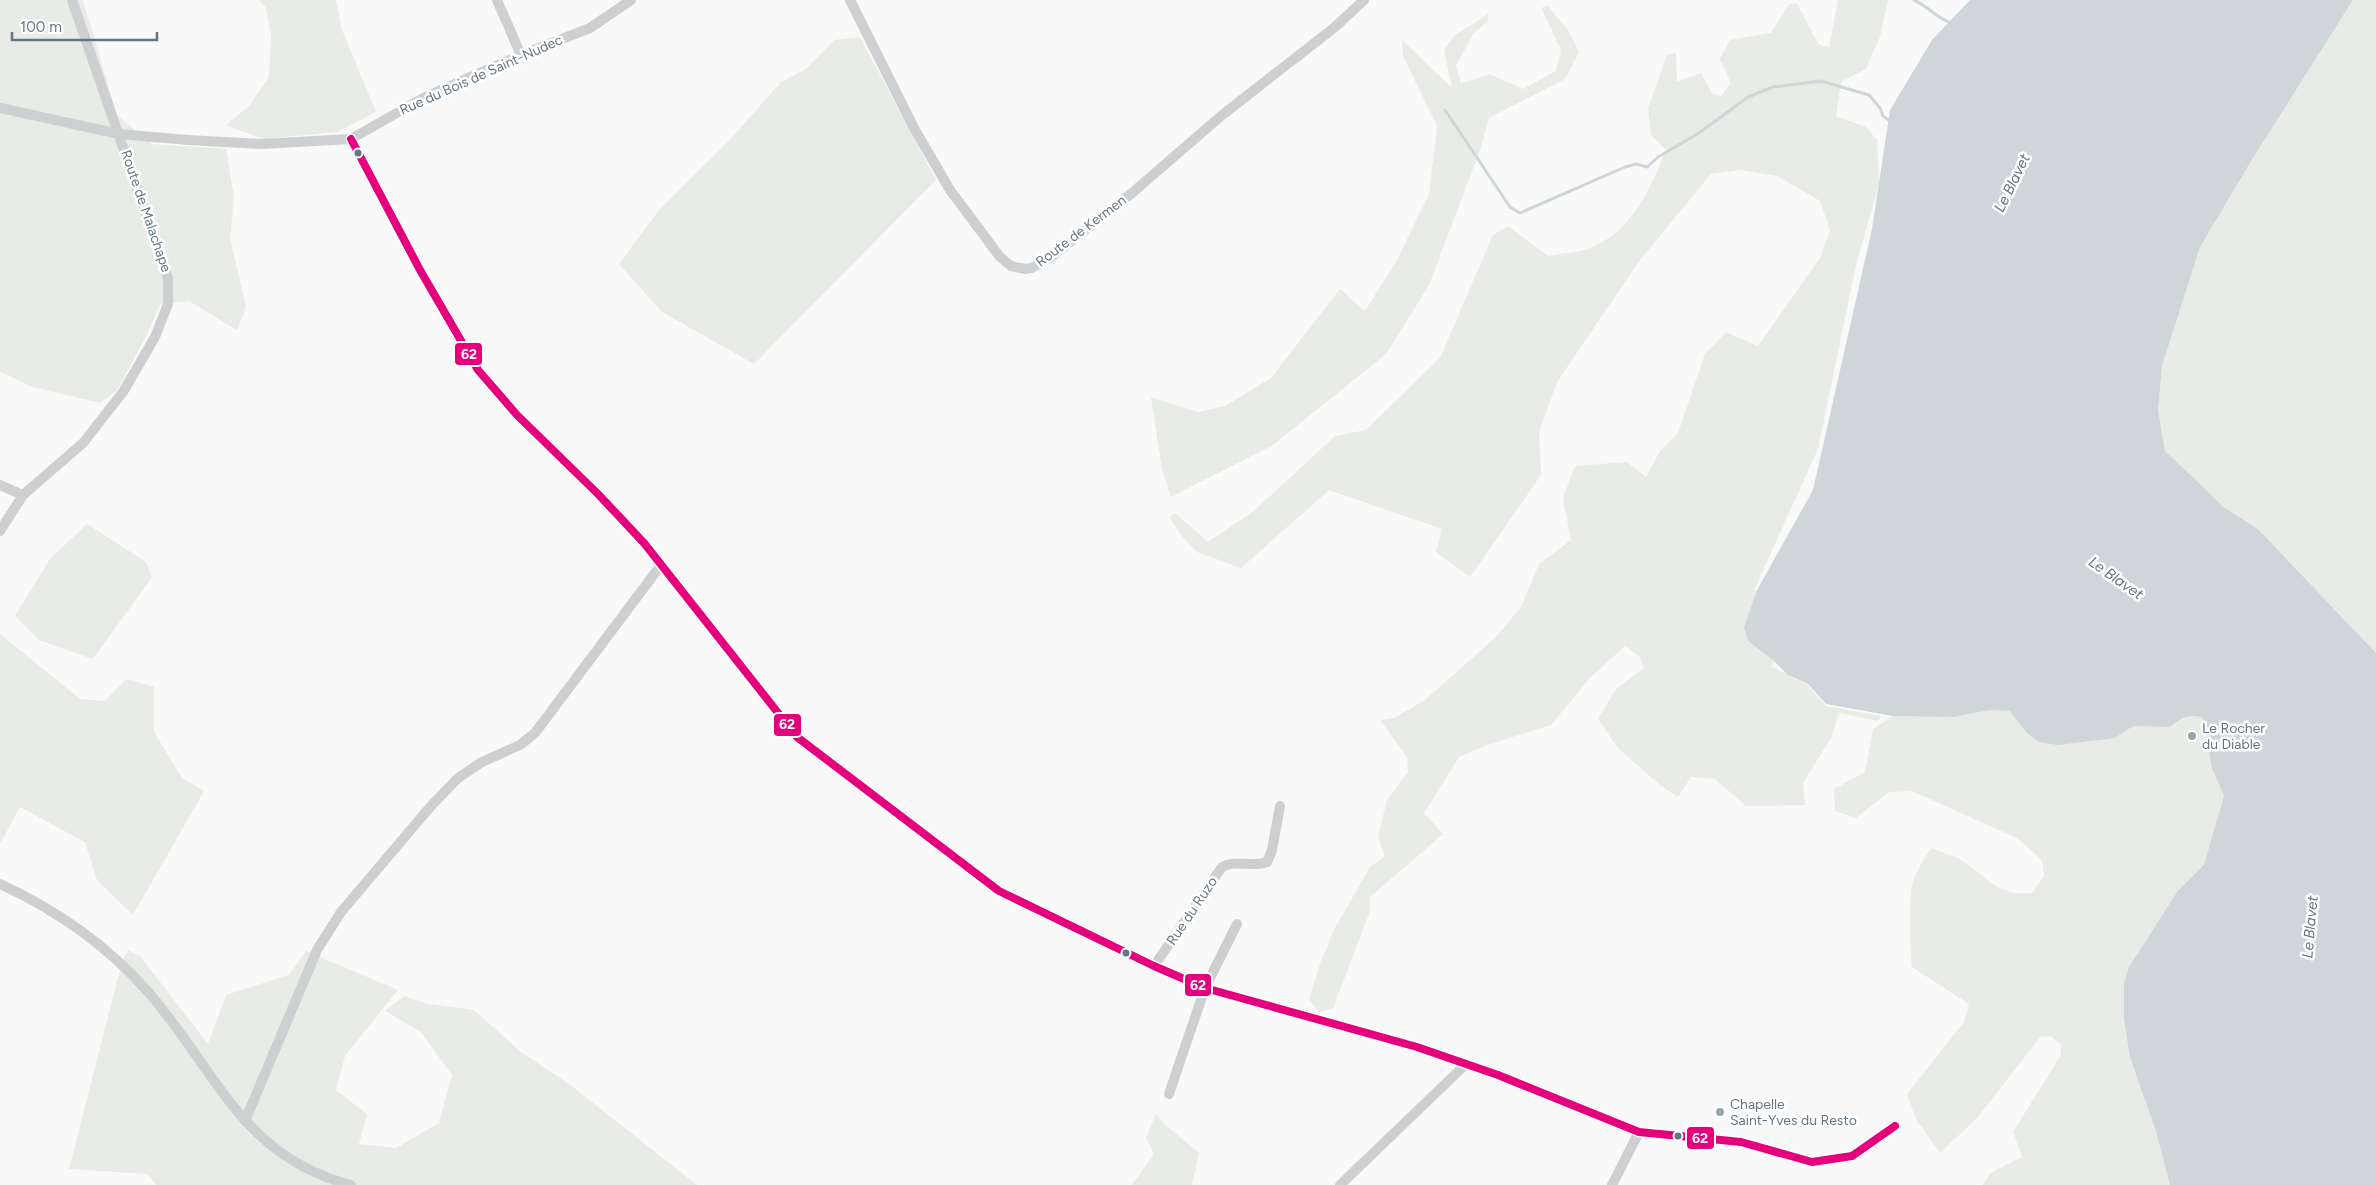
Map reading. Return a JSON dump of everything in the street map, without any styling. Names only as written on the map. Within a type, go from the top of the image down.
[{"type":"street","name":"Route de Malachape","points":[[0,531],[24,495],[82,443],[123,392],[155,337],[168,304],[168,278],[72,0]]},
{"type":"street","points":[[497,0],[521,55]]},
{"type":"street","name":"Rue du Bois de Saint-Nudec","points":[[0,108],[119,134],[260,144],[351,139],[425,97],[521,55],[590,28],[631,0]]},
{"type":"street","name":"Route de Kermen","points":[[850,0],[914,128],[950,190],[1000,257],[1011,266],[1017,268],[1032,268],[1050,258],[1132,193],[1221,116],[1335,27],[1364,0]]},
{"type":"street","points":[[351,139],[420,270],[478,370],[517,415],[598,494],[661,566],[797,737],[999,892],[1154,966],[1205,988],[1417,1047],[1466,1064],[1639,1132],[1740,1142],[1812,1162],[1852,1156],[1895,1126]]},
{"type":"street","points":[[0,486],[24,495]]},
{"type":"street","points":[[245,1121],[317,950],[341,912],[431,806],[458,778],[482,762],[520,745],[536,733],[661,566]]},
{"type":"street","name":"Rue du Ruzo","points":[[1154,966],[1222,867],[1229,863],[1259,865],[1267,862],[1272,850],[1280,806]]},
{"type":"street","points":[[0,884],[48,909],[109,953],[150,994],[187,1042],[226,1099],[263,1140],[290,1160],[350,1185]]},
{"type":"street","points":[[1169,1094],[1205,988],[1237,924]]},
{"type":"street","points":[[1340,1185],[1466,1064]]},
{"type":"street","points":[[1612,1185],[1639,1132]]},
{"type":"shaded area","points":[[0,0],[83,0],[117,115],[152,144],[226,149],[234,198],[230,238],[246,307],[237,330],[189,301],[160,304],[148,332],[118,389],[100,403],[33,387],[0,372]]},
{"type":"shaded area","points":[[259,0],[336,0],[342,30],[376,112],[337,132],[263,139],[226,125],[249,106],[269,77],[271,35],[266,8]]},
{"type":"shaded area","points":[[1838,0],[1888,0],[1880,37],[1866,69],[1841,82],[1836,116],[1866,127],[1877,140],[1879,184],[1856,265],[1818,449],[1754,590],[1757,590],[1744,627],[1748,641],[1774,661],[1771,666],[1807,685],[1826,706],[1881,716],[1878,721],[1839,713],[1831,738],[1803,783],[1805,805],[1746,806],[1715,779],[1691,777],[1678,797],[1661,786],[1618,748],[1598,719],[1616,689],[1644,668],[1639,656],[1625,646],[1589,679],[1551,725],[1487,745],[1459,757],[1424,813],[1443,834],[1370,897],[1370,911],[1333,1008],[1319,1012],[1309,999],[1321,961],[1334,930],[1370,867],[1385,856],[1378,837],[1387,800],[1408,772],[1407,757],[1380,720],[1394,718],[1425,700],[1496,637],[1521,607],[1539,564],[1571,540],[1563,498],[1575,466],[1627,462],[1646,477],[1660,451],[1678,433],[1705,354],[1726,332],[1758,346],[1820,258],[1830,230],[1820,201],[1777,176],[1741,170],[1711,174],[1640,260],[1557,382],[1539,432],[1541,475],[1470,577],[1436,552],[1442,529],[1329,490],[1241,568],[1197,552],[1182,536],[1169,517],[1175,513],[1208,542],[1254,511],[1335,436],[1366,430],[1440,358],[1493,235],[1508,226],[1548,256],[1585,250],[1605,241],[1617,231],[1638,208],[1666,150],[1651,135],[1648,108],[1667,55],[1676,53],[1677,82],[1701,73],[1712,93],[1721,96],[1731,83],[1720,59],[1730,40],[1771,33],[1789,4],[1797,3],[1818,44],[1829,48]]},
{"type":"shaded area","points":[[2353,0],[2376,0],[2376,653],[2258,529],[2225,508],[2165,451],[2158,410],[2162,366],[2200,247],[2253,158]]},
{"type":"shaded area","points":[[1548,6],[1568,30],[1579,52],[1565,79],[1489,118],[1480,150],[1429,285],[1386,354],[1273,445],[1171,497],[1162,469],[1151,397],[1198,412],[1225,406],[1271,378],[1340,289],[1365,311],[1397,260],[1429,194],[1437,126],[1403,56],[1402,40],[1452,88],[1444,50],[1454,36],[1488,14],[1488,21],[1473,34],[1456,66],[1461,84],[1489,74],[1523,89],[1556,71],[1561,50],[1541,8]]},
{"type":"shaded area","points":[[860,37],[936,180],[754,364],[662,312],[619,264],[659,210],[729,141],[781,82],[806,69],[834,40]]},
{"type":"shaded area","points":[[87,524],[146,562],[152,577],[93,659],[39,640],[15,616],[50,559]]},
{"type":"shaded area","points":[[0,634],[80,699],[105,701],[127,679],[154,687],[154,732],[182,778],[204,791],[133,915],[97,880],[85,842],[20,807],[0,844]]},
{"type":"shaded area","points":[[1990,710],[2011,711],[2026,732],[2115,738],[2133,726],[2170,727],[2177,720],[2194,715],[2196,710],[2244,744],[2227,1185],[1983,1185],[1990,1173],[2022,1157],[2013,1132],[2061,1055],[2061,1045],[2052,1037],[2041,1036],[1977,1118],[1940,1153],[1916,1119],[1907,1094],[1964,1022],[1969,1004],[1912,967],[1910,898],[1913,882],[1919,869],[1931,848],[1963,861],[1996,886],[2021,894],[2032,893],[2044,876],[2042,860],[2017,838],[1912,791],[1889,792],[1856,818],[1835,811],[1834,789],[1865,772],[1873,729],[1893,716],[1953,717]]},
{"type":"shaded area","points":[[128,950],[140,956],[208,1044],[226,995],[289,975],[306,951],[398,990],[345,1056],[336,1090],[367,1114],[359,1144],[396,1148],[439,1123],[452,1075],[421,1032],[385,1011],[404,996],[428,1004],[474,1010],[521,1052],[569,1084],[697,1185],[156,1185],[148,1174],[69,1169],[122,962]]},
{"type":"shaded area","points":[[1156,1114],[1164,1124],[1199,1153],[1192,1185],[1132,1185],[1154,1154],[1146,1138]]},
{"type":"water","name":"Le Blavet","points":[[1970,0],[2353,0],[2253,158],[2200,247],[2162,366],[2158,410],[2165,451],[2225,508],[2258,529],[2376,653],[2376,1185],[2170,1185],[2156,1131],[2130,1057],[2124,1019],[2124,984],[2129,967],[2177,892],[2204,865],[2224,796],[2212,768],[2203,718],[2186,717],[2170,727],[2133,726],[2115,738],[2058,745],[2039,742],[2026,732],[2010,711],[1990,710],[1953,717],[1893,716],[1826,704],[1808,684],[1788,675],[1774,661],[1748,641],[1744,627],[1757,590],[1813,490],[1872,229],[1890,110],[1932,40]]},
{"type":"waterway","points":[[1914,0],[1942,19],[1952,23]]},
{"type":"waterway","points":[[1445,110],[1510,207],[1520,213],[1625,167],[1636,164],[1647,167],[1658,157],[1699,133],[1748,97],[1773,87],[1821,81],[1869,95],[1880,108],[1883,116],[1890,121]]},
{"type":"transit line","name":"62","points":[[351,139],[420,270],[478,370],[517,415],[598,494],[644,543],[797,737],[999,891],[1154,966],[1205,988],[1417,1047],[1498,1075],[1639,1132],[1741,1142],[1812,1162],[1852,1156],[1895,1126]]},
{"type":"place","name":"Le Rocher du Diable","points":[[2192,736]]},
{"type":"place","name":"Chapelle Saint-Yves du Resto","points":[[1720,1112]]}]
